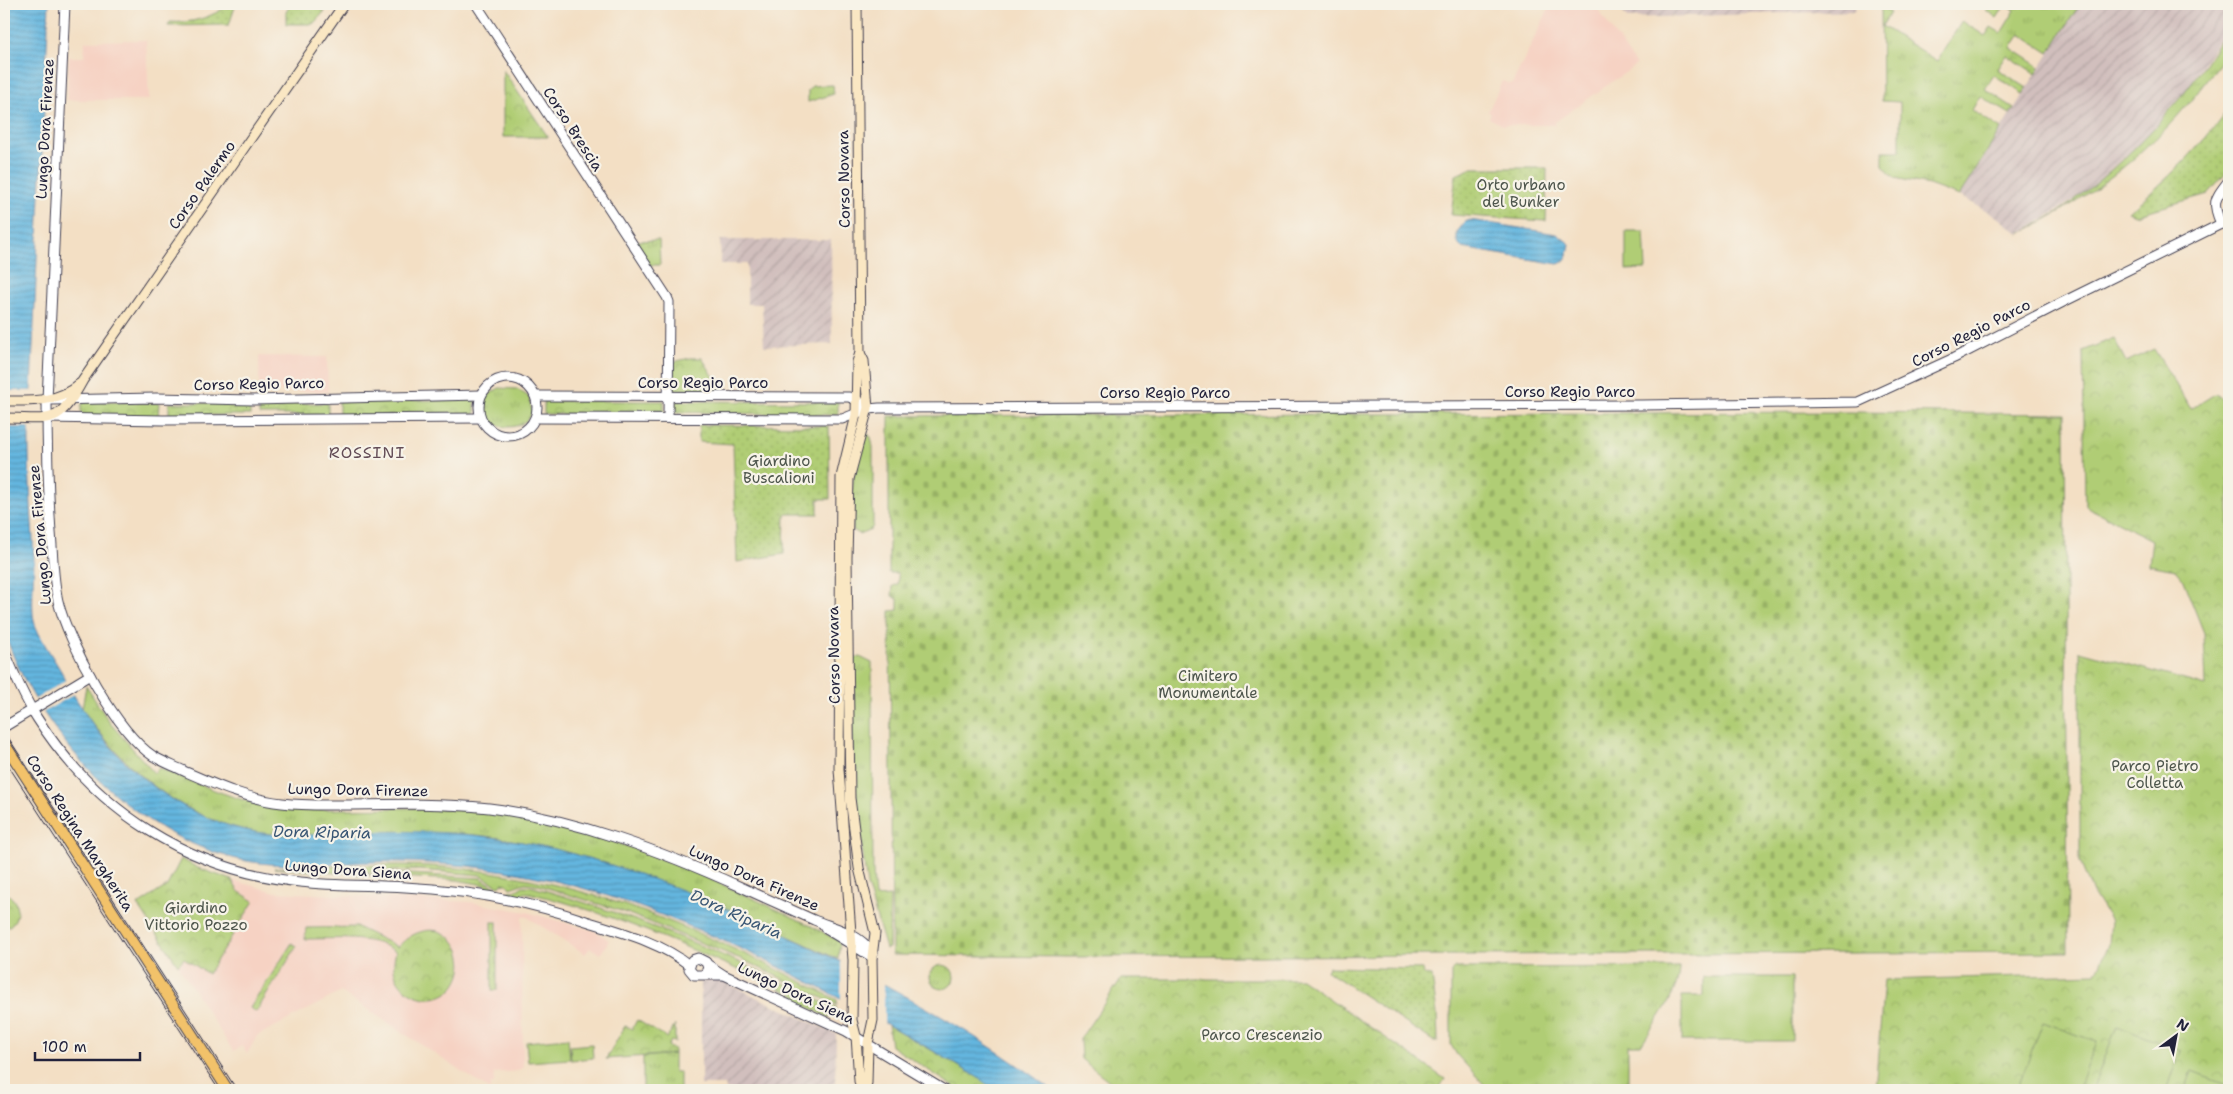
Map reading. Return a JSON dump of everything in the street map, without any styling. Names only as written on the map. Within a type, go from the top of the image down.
[{"type":"main road","name":"Corso Palermo","points":[[41,418],[60,414],[73,399],[82,382],[344,4]]},
{"type":"main road","name":"Corso Novara","points":[[857,4],[860,353],[857,362],[856,415],[841,477],[839,769],[852,943],[852,1020],[856,1036],[859,1082],[863,1090]]},
{"type":"main road","name":"Corso Novara","points":[[860,353],[864,361],[868,408],[849,479],[848,623],[850,798],[859,868],[875,934],[873,955],[873,1020],[868,1043],[867,1083],[863,1090]]},
{"type":"main road","points":[[4,401],[42,400],[65,394],[82,382]]},
{"type":"main road","points":[[4,418],[41,418]]},
{"type":"main road","name":"Corso Regina Margherita","points":[[4,743],[228,1090]]},
{"type":"street","name":"Lungo Dora Firenze","points":[[64,4],[41,418],[49,489],[57,597],[64,624],[87,677],[116,715],[149,753],[167,763],[233,791],[276,802],[311,805],[462,805],[508,811],[555,821],[610,836],[673,858],[823,924],[851,933],[866,944],[873,955]]},
{"type":"street","name":"Corso Brescia","points":[[476,4],[669,302],[668,396]]},
{"type":"street","points":[[2225,222],[2214,203],[2216,197],[2229,180]]},
{"type":"street","name":"Corso Regio Parco","points":[[535,396],[849,397],[868,408],[1641,405],[1858,402],[1954,358],[2064,301],[2225,222]]},
{"type":"street","points":[[507,378],[525,383],[535,396],[536,418],[526,430],[512,437],[494,434],[480,418],[478,408],[481,395],[490,384],[507,378]]},
{"type":"street","name":"Corso Regio Parco","points":[[42,400],[253,400],[481,395]]},
{"type":"street","points":[[668,396],[668,418]]},
{"type":"street","points":[[536,418],[842,419],[856,415],[868,408]]},
{"type":"street","points":[[41,418],[167,420],[480,418]]},
{"type":"street","name":"Lungo Dora Siena","points":[[4,649],[35,708],[62,753],[77,771],[114,804],[160,837],[206,860],[257,875],[300,882],[459,891],[522,902],[576,917],[645,941],[662,948],[689,964]]},
{"type":"street","points":[[4,727],[87,677]]},
{"type":"street","name":"Lungo Dora Firenze","points":[[823,924],[826,929],[873,955]]},
{"type":"street","points":[[698,958],[704,960],[707,964],[705,974],[700,977],[690,971],[689,964],[692,960],[698,958]]},
{"type":"street","name":"Lungo Dora Siena","points":[[707,964],[724,975],[856,1036],[944,1090]]},
{"type":"street","name":"Lungo Dora Siena","points":[[705,974],[724,975]]},
{"type":"shaded area","points":[[1551,4],[1594,4],[1636,65],[1555,122],[1555,125],[1503,125],[1489,118],[1491,113],[1488,112],[1502,81],[1512,84]]},
{"type":"shaded area","points":[[1617,4],[1855,4],[1855,11],[1627,18]]},
{"type":"shaded area","points":[[2080,4],[2229,4],[2229,23],[2189,86],[2150,133],[2086,192],[2019,234],[1993,214],[1959,196]]},
{"type":"shaded area","points":[[146,40],[149,100],[67,100],[69,57],[84,57],[85,41]]},
{"type":"shaded area","points":[[720,240],[831,240],[832,344],[764,346],[762,304],[747,304],[747,264],[721,264]]},
{"type":"shaded area","points":[[259,356],[327,357],[328,392],[259,391]]},
{"type":"shaded area","points":[[232,880],[276,892],[469,902],[527,912],[595,931],[609,940],[601,954],[590,948],[585,954],[527,917],[522,917],[523,1067],[517,1071],[494,1073],[494,1084],[490,1084],[490,1090],[341,992],[257,1036],[247,1054],[242,1046],[233,1051],[178,965],[184,958],[208,973],[254,901],[238,891]]},
{"type":"shaded area","points":[[713,977],[836,1034],[835,1090],[726,1090],[725,1085],[701,1085],[701,982]]},
{"type":"green space","points":[[230,4],[236,4],[229,25],[168,26],[170,22],[194,21],[209,16]]},
{"type":"green space","points":[[291,4],[305,4],[325,11],[313,24],[286,24],[286,12]]},
{"type":"green space","points":[[1881,4],[1888,4],[1885,9],[1890,13],[1882,26],[1937,61],[1962,21],[1985,36],[1991,27],[2001,33],[2015,10],[2006,4],[2080,4],[2049,53],[2020,34],[2011,48],[2040,67],[2036,74],[2007,55],[1998,69],[2027,88],[2023,94],[1994,75],[1985,89],[2014,108],[2010,114],[1980,96],[1972,110],[2001,129],[1959,196],[1929,185],[1895,178],[1883,165],[1883,151],[1900,151],[1900,102],[1882,101]]},
{"type":"green space","points":[[1990,4],[2006,4],[1997,18],[1986,10]]},
{"type":"green space","points":[[2229,23],[2230,43],[2225,55],[2187,105],[2166,128],[2122,169],[2072,204],[2019,234],[2068,205],[2137,146],[2158,124],[2197,76]]},
{"type":"green space","points":[[503,70],[548,137],[503,137]]},
{"type":"green space","points":[[833,85],[834,94],[808,102],[808,91],[812,86]]},
{"type":"green space","points":[[2229,108],[2229,170],[2208,194],[2135,215],[2128,212],[2182,163]]},
{"type":"green space","name":"Orto urbano del Bunker","points":[[1472,168],[1547,168],[1546,221],[1451,215],[1456,175]]},
{"type":"green space","points":[[1626,231],[1644,231],[1646,269],[1626,270]]},
{"type":"green space","points":[[659,240],[660,265],[650,265],[635,241]]},
{"type":"green space","name":"Parco Pietro Colletta","points":[[2114,338],[2126,362],[2154,349],[2191,409],[2215,394],[2229,401],[2229,1090],[1875,1090],[1884,980],[2096,974],[2109,944],[2111,921],[2093,893],[2080,862],[2080,651],[2206,686],[2204,633],[2182,578],[2175,570],[2149,565],[2152,540],[2085,506],[2083,351]]},
{"type":"green space","points":[[690,358],[702,358],[724,393],[672,390],[673,362]]},
{"type":"green space","points":[[499,388],[517,389],[529,397],[532,412],[527,420],[519,425],[510,427],[500,426],[485,416],[482,408],[484,398]]},
{"type":"green space","points":[[475,400],[475,414],[339,416],[339,401]]},
{"type":"green space","points":[[86,401],[159,403],[158,417],[85,417],[81,412],[81,405]]},
{"type":"green space","points":[[544,401],[664,401],[664,414],[544,414]]},
{"type":"green space","points":[[673,401],[838,402],[838,415],[673,412]]},
{"type":"green space","points":[[169,403],[250,403],[250,415],[169,415]]},
{"type":"green space","points":[[328,403],[328,415],[259,415],[259,404]]},
{"type":"green space","name":"Cimitero Monumentale","points":[[1852,412],[2065,414],[2068,952],[1068,957],[892,955],[890,611],[898,610],[898,599],[892,596],[893,586],[898,584],[898,573],[889,573],[889,416]]},
{"type":"green space","name":"Giardino Buscalioni","points":[[699,425],[829,426],[830,499],[818,499],[818,514],[785,514],[784,554],[737,562],[733,444],[699,442]]},
{"type":"green space","points":[[866,433],[871,437],[873,447],[873,526],[871,529],[859,534],[853,530],[852,489],[856,461]]},
{"type":"green space","points":[[860,657],[872,663],[873,870],[875,897],[890,896],[889,948],[886,949],[867,885],[856,804],[852,734],[854,663],[855,658]]},
{"type":"green space","points":[[86,686],[110,723],[154,773],[159,768],[239,799],[272,807],[302,810],[405,808],[466,810],[506,815],[570,828],[663,859],[797,919],[840,942],[838,959],[670,886],[583,856],[538,845],[466,834],[277,835],[246,830],[217,821],[190,809],[165,794],[121,756],[82,709]]},
{"type":"green space","name":"Giardino Vittorio Pozzo","points":[[181,859],[198,868],[232,880],[238,891],[254,901],[208,974],[184,958],[178,965],[138,905],[167,886]]},
{"type":"green space","points":[[386,865],[447,867],[506,875],[563,887],[619,903],[675,923],[783,972],[837,1000],[837,1005],[741,959],[624,912],[535,884],[525,883],[510,888],[507,884],[497,885],[480,875],[419,870],[336,873],[274,868]]},
{"type":"green space","points":[[392,873],[481,878],[502,891],[501,893],[487,890],[487,886],[484,885],[457,880],[356,875]]},
{"type":"green space","points":[[523,886],[530,886],[568,897],[680,937],[789,985],[836,1007],[836,1010],[832,1016],[828,1017],[797,1002],[796,996],[665,938],[598,913],[529,893],[515,895],[507,893]]},
{"type":"green space","points":[[4,892],[14,900],[17,911],[14,921],[4,929]]},
{"type":"green space","points":[[492,922],[497,922],[497,990],[492,990]]},
{"type":"green space","points":[[357,927],[398,947],[412,935],[420,932],[429,930],[445,934],[452,939],[458,948],[461,958],[460,975],[453,988],[442,995],[430,998],[418,996],[406,990],[398,980],[394,968],[396,952],[377,943],[352,939],[305,939],[306,928]]},
{"type":"green space","points":[[292,943],[297,946],[256,1012],[250,1008]]},
{"type":"green space","points":[[942,965],[951,968],[954,977],[951,986],[942,989],[933,986],[930,977],[933,968]]},
{"type":"green space","points":[[1329,967],[1423,969],[1424,975],[1432,976],[1438,1041],[1433,1041],[1327,971]]},
{"type":"green space","points":[[1679,967],[1675,988],[1659,1018],[1641,1045],[1628,1045],[1628,1090],[1489,1090],[1457,1055],[1451,1045],[1451,972],[1455,968]]},
{"type":"green space","points":[[1704,977],[1792,977],[1792,1041],[1682,1041],[1682,996],[1704,996]]},
{"type":"green space","name":"Parco Crescenzio","points":[[1121,979],[1301,979],[1445,1079],[1438,1090],[1121,1090],[1081,1059],[1080,1039]]},
{"type":"green space","points":[[637,1020],[667,1038],[675,1025],[675,1042],[671,1041],[668,1046],[674,1050],[674,1054],[606,1059],[625,1026],[632,1029]]},
{"type":"green space","points":[[2043,1022],[2097,1042],[2078,1090],[2017,1090]]},
{"type":"green space","points":[[888,1025],[981,1079],[996,1090],[959,1090],[891,1046]]},
{"type":"green space","points":[[2117,1026],[2181,1051],[2166,1090],[2092,1090]]},
{"type":"green space","points":[[568,1038],[570,1059],[528,1062],[526,1042]]},
{"type":"green space","points":[[592,1044],[593,1058],[571,1060],[570,1046]]},
{"type":"green space","points":[[674,1054],[674,1072],[680,1072],[680,1090],[643,1090],[643,1057]]},
{"type":"green space","points":[[2192,1071],[2229,1085],[2229,1090],[2185,1090]]},
{"type":"water","name":"Dora Riparia","points":[[4,4],[49,4],[29,431],[34,558],[33,615],[42,639],[76,699],[116,753],[137,773],[183,806],[208,818],[235,827],[262,833],[289,835],[411,831],[453,833],[537,845],[622,868],[704,899],[757,922],[872,978],[946,1019],[1052,1090],[997,1090],[899,1031],[786,971],[681,923],[608,896],[533,876],[457,865],[387,862],[278,865],[239,860],[189,842],[151,822],[123,801],[97,777],[72,751],[50,722],[31,692],[4,630]]},
{"type":"water","points":[[1470,220],[1557,234],[1570,244],[1568,253],[1564,261],[1558,264],[1462,248],[1457,241],[1457,232],[1465,222]]},
{"type":"pier","points":[[4,391],[33,391],[30,427],[4,427]]},
{"type":"pier","points":[[68,679],[76,693],[42,713],[34,700]]},
{"type":"pier","points":[[841,958],[884,981],[884,1026],[841,1002]]},
{"type":"tram line","points":[[4,731],[237,1090]]},
{"type":"tram line","points":[[4,759],[219,1090]]},
{"type":"district","name":"ROSSINI","points":[[367,452]]}]
